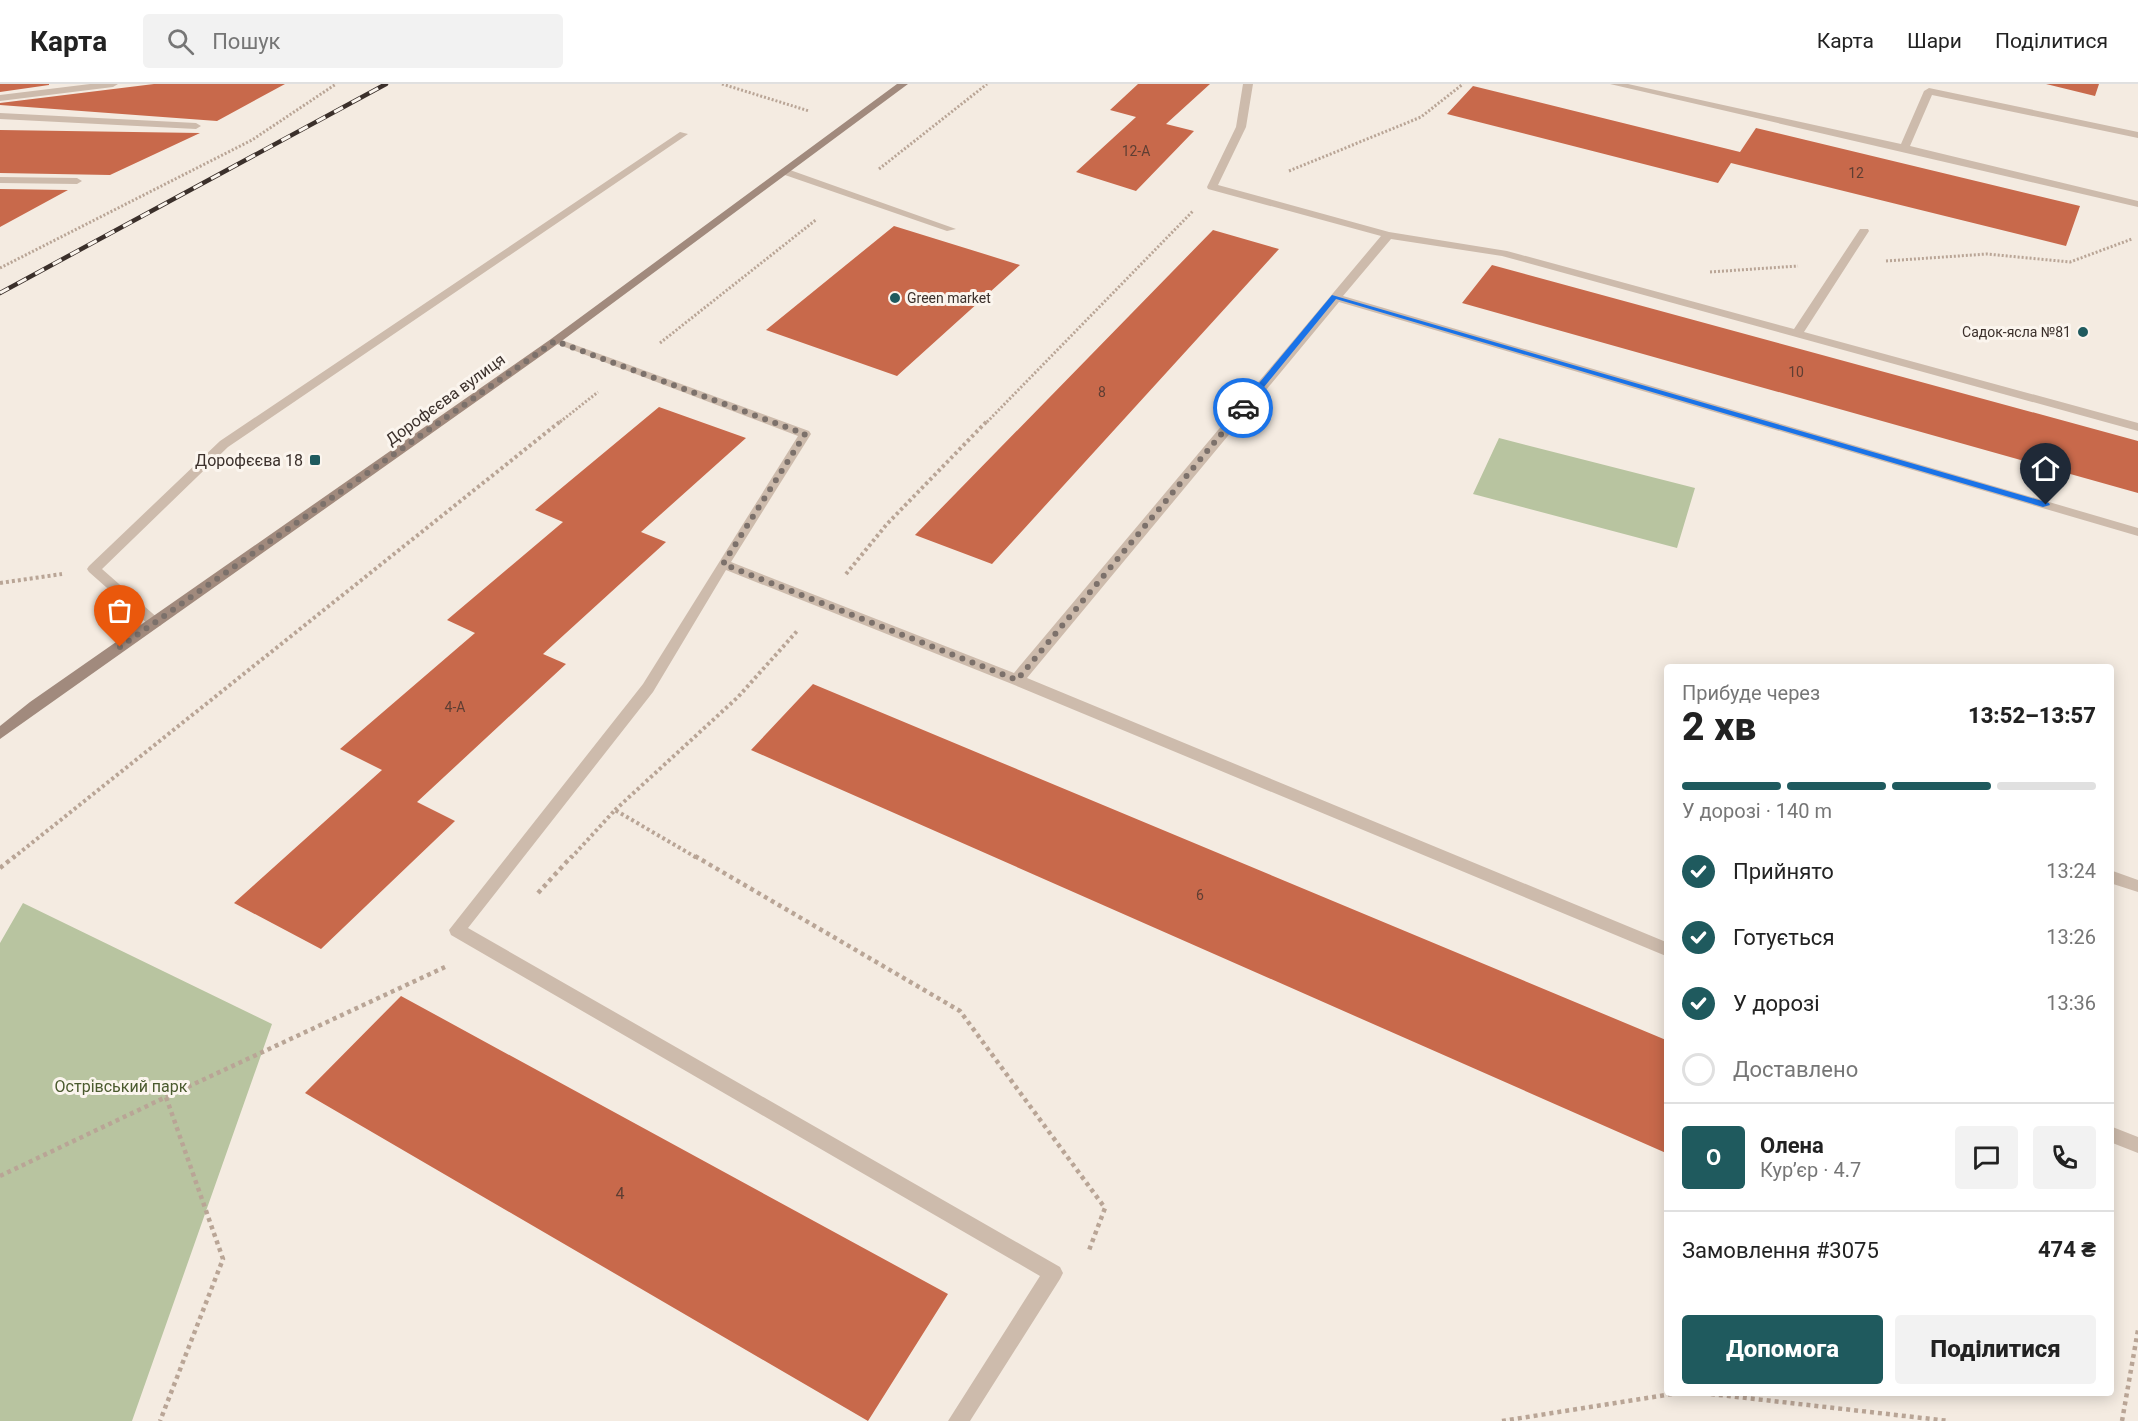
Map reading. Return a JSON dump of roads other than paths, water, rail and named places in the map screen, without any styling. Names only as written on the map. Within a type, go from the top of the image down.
[{"type":"street","points":[[0,98],[113,84]]},
{"type":"street","name":"Дорофєєва вулиця","points":[[0,734],[555,341],[903,84]]},
{"type":"street","points":[[1248,84],[1241,127],[1212,187],[1388,235],[1503,253],[2138,427]]},
{"type":"street","points":[[1615,84],[1904,148],[2138,204]]},
{"type":"street","points":[[1904,148],[1929,91],[2138,135]]},
{"type":"street","points":[[0,116],[196,126]]},
{"type":"street","points":[[155,623],[94,569],[224,444],[683,134]]},
{"type":"street","points":[[786,172],[951,229]]},
{"type":"street","points":[[0,180],[77,180]]},
{"type":"street","points":[[1797,334],[1864,231]]},
{"type":"street","points":[[1017,680],[1388,235]]},
{"type":"street","points":[[1335,297],[2138,532]]},
{"type":"street","points":[[555,341],[805,434],[648,688],[457,930],[1053,1273],[958,1421]]},
{"type":"street","points":[[723,564],[1017,680],[1664,948]]},
{"type":"street","points":[[2114,877],[2138,886]]},
{"type":"street","points":[[2114,1136],[2138,1145]]},
{"type":"railway","points":[[0,293],[386,84]]},
{"type":"place","name":"Green market","points":[[895,298]]},
{"type":"place","name":"Садок-ясла №81","points":[[2083,332]]},
{"type":"place","name":"Дорофєєва 18","points":[[315,460]]},
{"type":"park label","name":"Острівський парк","points":[[121,1086]]}]
